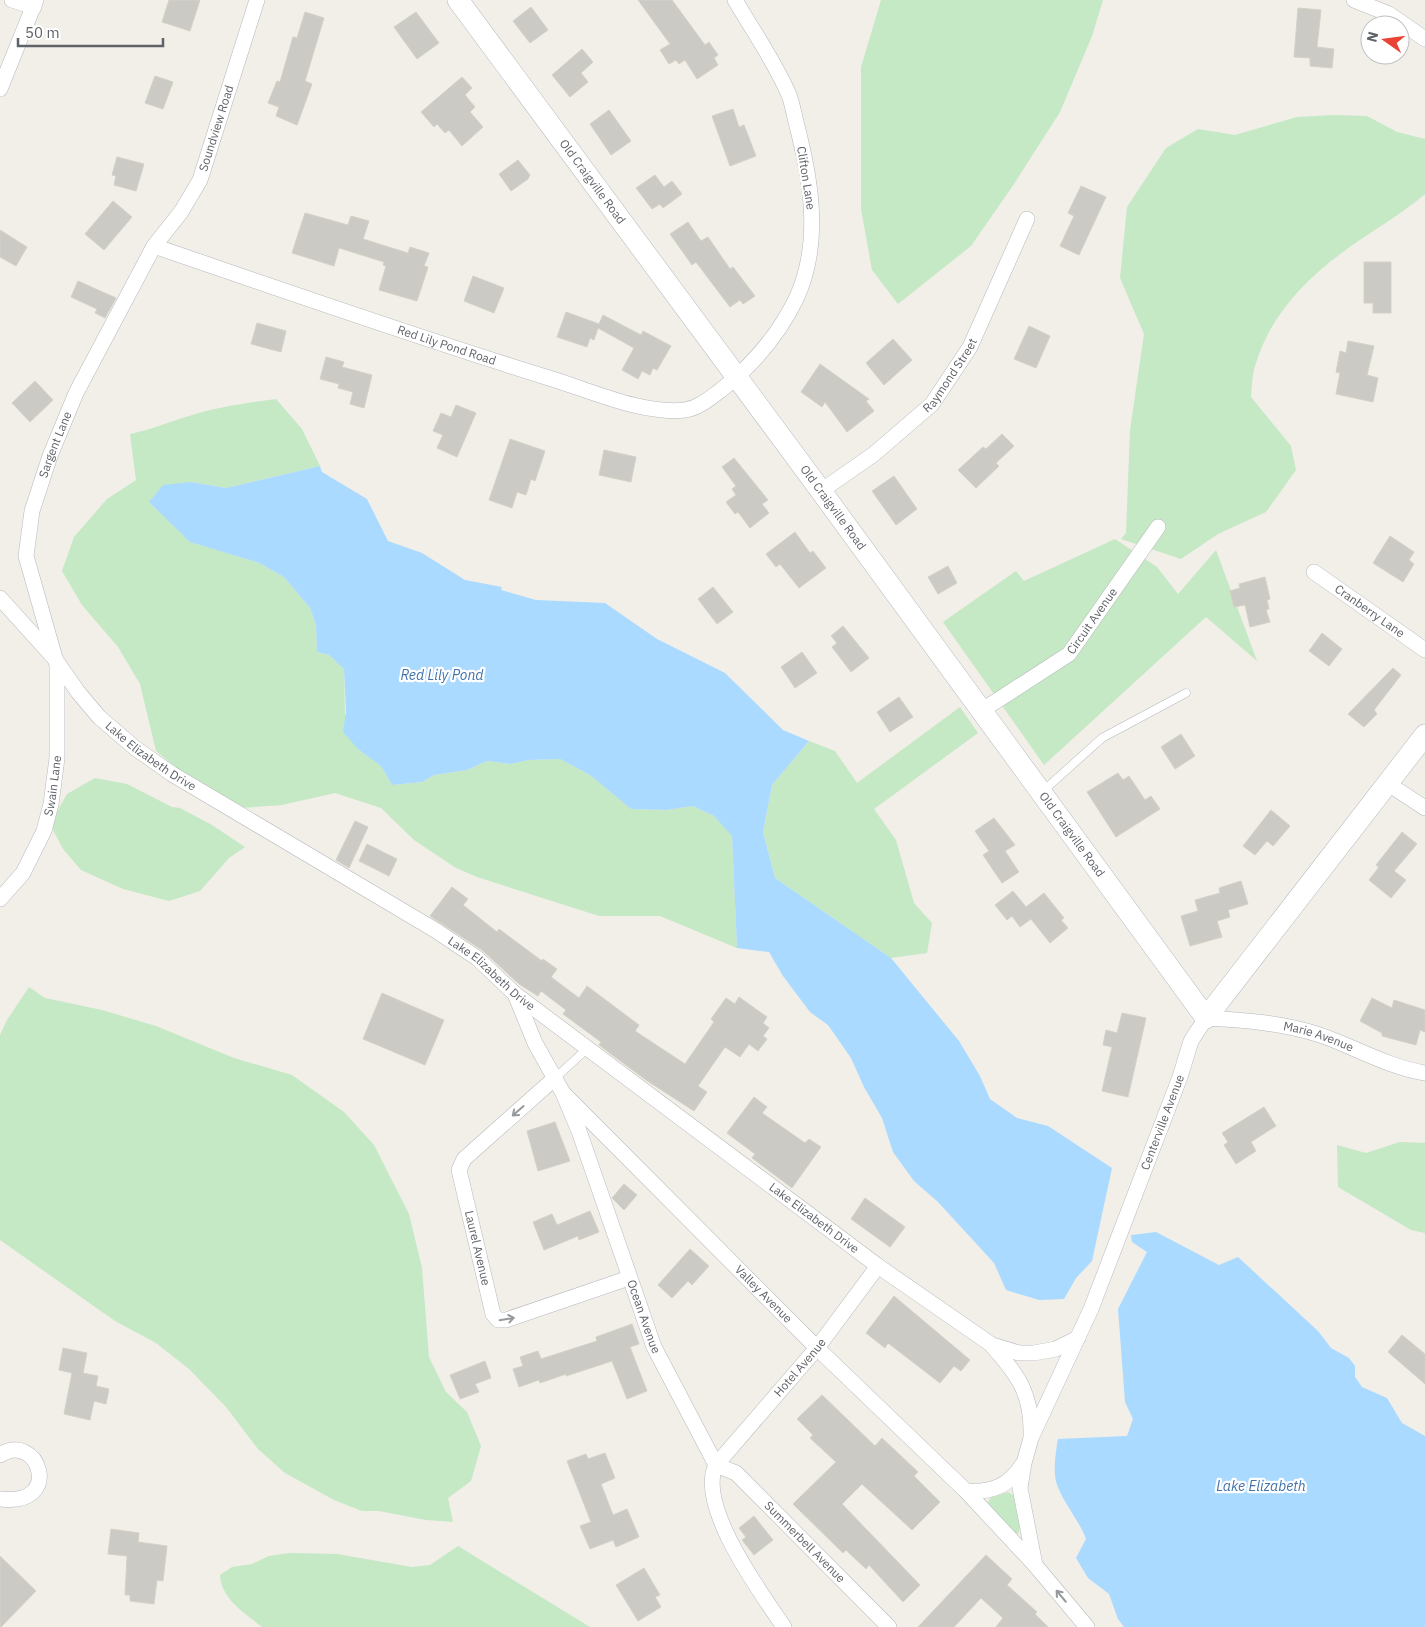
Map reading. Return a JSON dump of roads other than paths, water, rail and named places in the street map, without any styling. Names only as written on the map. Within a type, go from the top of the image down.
[{"type":"street","points":[[0,89],[35,4],[12,0]]},
{"type":"street","name":"Soundview Road","points":[[154,246],[181,212],[200,180],[256,0]]},
{"type":"street","name":"Old Craigville Road","points":[[458,0],[821,491],[1206,1018]]},
{"type":"street","name":"Clifton Lane","points":[[735,0],[789,96],[802,146],[812,207],[810,260],[800,290],[786,320],[765,350],[737,378]]},
{"type":"street","points":[[1354,0],[1389,14],[1425,39]]},
{"type":"street","name":"Raymond Street","points":[[821,491],[874,454],[932,404],[970,347],[1027,219]]},
{"type":"street","name":"Red Lily Pond Road","points":[[154,246],[461,351],[645,407],[687,410],[708,400],[737,378]]},
{"type":"street","name":"Sargent Lane","points":[[55,659],[26,556],[32,511],[50,456],[76,393],[154,246]]},
{"type":"street","name":"Circuit Avenue","points":[[982,711],[1069,654],[1158,527]]},
{"type":"street","name":"Cranberry Lane","points":[[1314,572],[1425,650]]},
{"type":"street","name":"Lake Elizabeth Drive","points":[[0,598],[55,659],[78,692],[99,717],[135,748],[172,774],[435,930],[477,958],[516,994],[878,1266],[992,1346],[1013,1369],[1025,1391],[1032,1420],[1031,1438]]},
{"type":"street","name":"Swain Lane","points":[[0,899],[14,885],[34,855],[44,831],[51,804],[57,758],[58,699],[55,659]]},
{"type":"street","name":"Centerville Avenue","points":[[1035,1564],[1020,1488],[1031,1438],[1091,1309],[1180,1077],[1191,1042],[1206,1018],[1425,734]]},
{"type":"street","points":[[1387,783],[1425,808]]},
{"type":"street","name":"Ocean Avenue","points":[[516,994],[534,1043],[563,1093],[590,1161],[628,1278],[654,1347],[716,1465]]},
{"type":"street","name":"Marie Avenue","points":[[1206,1018],[1281,1026],[1318,1034],[1396,1066],[1425,1073]]},
{"type":"street","name":"Laurel Avenue","points":[[555,1078],[464,1158],[460,1164],[459,1170],[493,1314],[498,1320],[506,1320],[628,1278]]},
{"type":"street","name":"Valley Avenue","points":[[563,1093],[818,1348],[966,1491],[1035,1564]]},
{"type":"street","name":"Hotel Avenue","points":[[716,1465],[818,1348],[878,1266]]},
{"type":"street","name":"Lake Elizabeth Drive","points":[[992,1346],[1019,1353],[1034,1353],[1056,1349],[1078,1338]]},
{"type":"street","points":[[0,1455],[13,1450],[28,1454],[36,1461],[40,1476],[38,1486],[26,1498],[16,1500],[0,1499]]},
{"type":"street","points":[[966,1491],[986,1491],[1002,1486],[1017,1474],[1024,1463]]},
{"type":"street","points":[[716,1465],[712,1473],[713,1494],[725,1532],[784,1627]]},
{"type":"street","name":"Summerbell Avenue","points":[[716,1465],[736,1473],[889,1627]]},
{"type":"street","points":[[1035,1564],[1087,1627]]},
{"type":"lane","points":[[1042,792],[1102,738],[1186,693]]},
{"type":"lane","points":[[555,1078],[588,1048]]},
{"type":"water","name":"Red Lily Pond","points":[[320,466],[322,472],[367,499],[388,541],[422,553],[465,580],[502,587],[501,590],[536,600],[605,603],[657,639],[725,673],[783,730],[809,741],[772,785],[763,832],[775,878],[891,958],[959,1041],[980,1076],[990,1099],[1017,1118],[1048,1126],[1112,1168],[1092,1261],[1076,1278],[1064,1299],[1039,1300],[1006,1290],[994,1263],[938,1202],[914,1181],[893,1152],[882,1118],[864,1087],[851,1058],[828,1025],[810,1012],[783,976],[769,952],[737,948],[732,836],[714,816],[693,806],[666,810],[631,809],[590,775],[560,759],[529,760],[510,764],[487,761],[467,770],[434,775],[422,782],[392,785],[381,766],[359,750],[343,732],[346,712],[344,669],[329,655],[317,652],[316,625],[310,608],[284,577],[259,563],[190,542],[149,502],[163,485],[191,482],[226,488]]},
{"type":"water","name":"Lake Elizabeth","points":[[1156,1232],[1219,1265],[1238,1257],[1318,1331],[1331,1348],[1349,1358],[1355,1366],[1355,1377],[1362,1387],[1387,1398],[1402,1423],[1425,1436],[1425,1627],[1124,1627],[1118,1619],[1109,1594],[1088,1578],[1076,1558],[1086,1539],[1056,1482],[1055,1466],[1058,1439],[1127,1436],[1133,1419],[1125,1402],[1118,1309],[1147,1252],[1132,1242],[1131,1235]]}]
